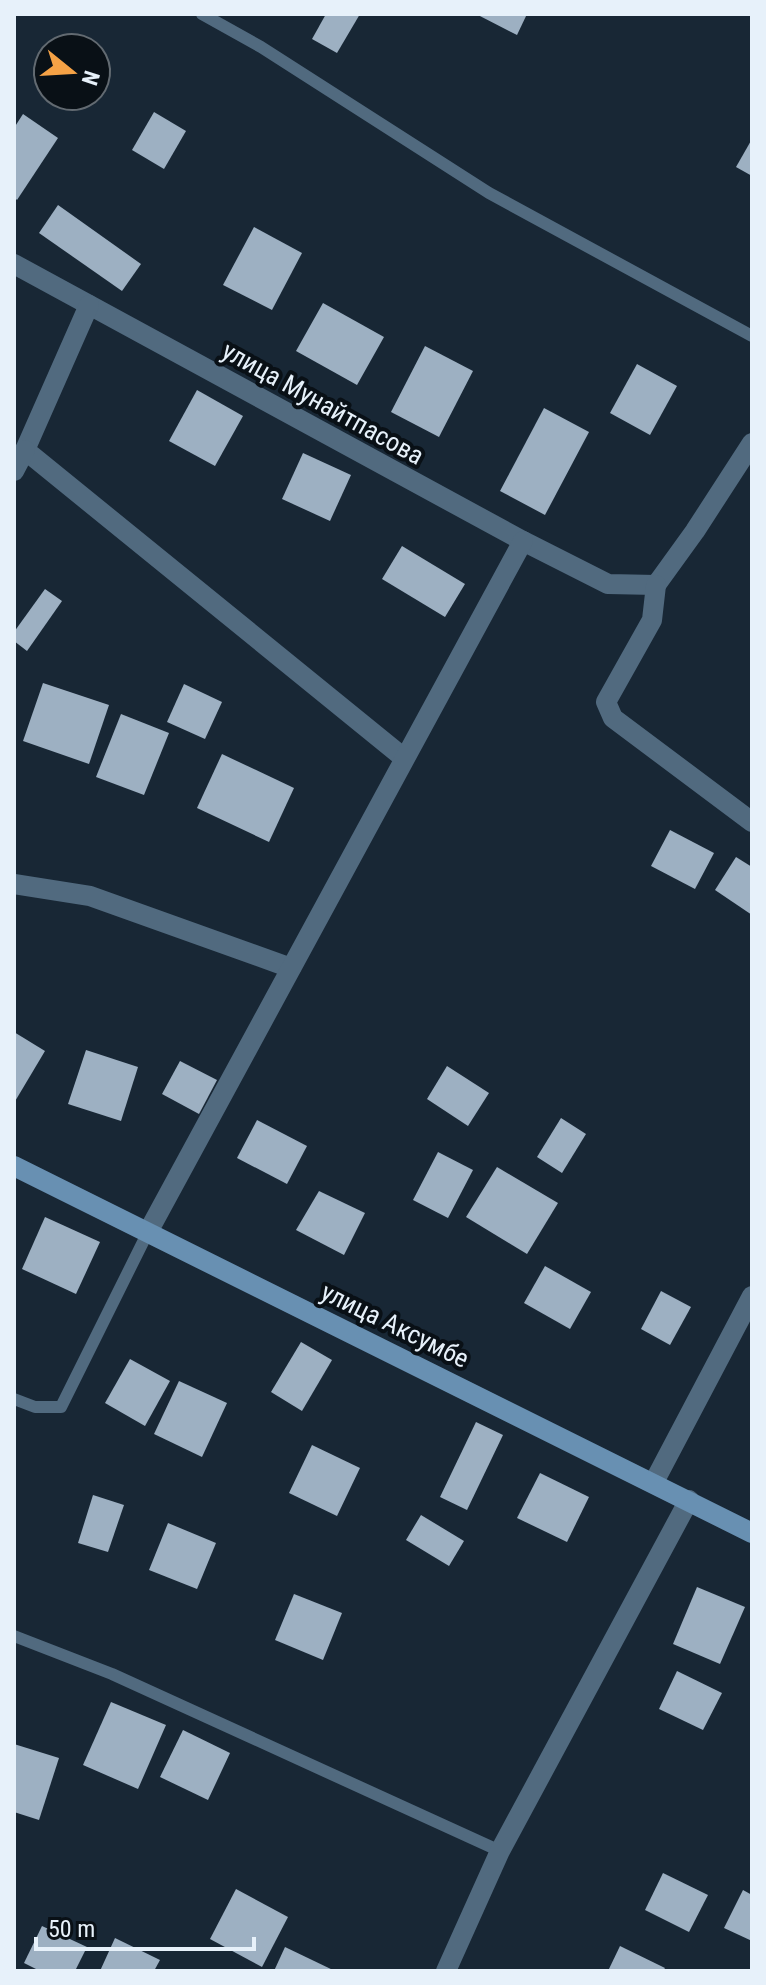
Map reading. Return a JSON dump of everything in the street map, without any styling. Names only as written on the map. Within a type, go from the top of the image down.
[{"type":"main road","name":"улица Аксумбе","points":[[14,1166],[752,1533]]},
{"type":"street","name":"улица Мунайтпасова","points":[[14,264],[523,541],[608,584],[656,585]]},
{"type":"street","points":[[14,471],[89,305]]},
{"type":"street","points":[[752,443],[656,585],[652,620],[606,702],[613,718],[752,822]]},
{"type":"street","points":[[25,450],[404,758]]},
{"type":"street","points":[[148,1232],[523,541]]},
{"type":"street","points":[[14,884],[90,896],[291,968]]},
{"type":"street","points":[[654,1482],[752,1296]]},
{"type":"street","points":[[446,1971],[500,1851],[689,1500]]},
{"type":"lane","points":[[202,14],[261,47],[489,193],[752,336]]},
{"type":"lane","points":[[14,1399],[35,1407],[61,1407],[148,1232]]},
{"type":"lane","points":[[14,1636],[112,1674],[500,1851]]},
{"type":"building","points":[[326,14],[360,14],[337,53],[312,39]]},
{"type":"building","points":[[476,14],[527,14],[517,35]]},
{"type":"building","points":[[154,112],[186,131],[164,169],[132,150]]},
{"type":"building","points":[[23,114],[58,138],[17,200],[14,197],[14,128]]},
{"type":"building","points":[[752,139],[752,176],[736,167]]},
{"type":"building","points":[[58,205],[141,264],[122,291],[39,233]]},
{"type":"building","points":[[254,227],[302,253],[272,310],[223,285]]},
{"type":"building","points":[[323,303],[384,337],[357,385],[296,351]]},
{"type":"building","points":[[425,346],[473,371],[439,437],[391,412]]},
{"type":"building","points":[[637,364],[677,386],[650,435],[610,413]]},
{"type":"building","points":[[197,390],[243,416],[215,466],[169,441]]},
{"type":"building","points":[[544,408],[589,432],[545,515],[500,491]]},
{"type":"building","points":[[303,453],[351,475],[330,521],[282,499]]},
{"type":"building","points":[[402,546],[465,584],[445,617],[382,579]]},
{"type":"building","points":[[45,589],[62,601],[27,651],[14,641],[14,632]]},
{"type":"building","points":[[43,683],[109,705],[89,764],[23,741]]},
{"type":"building","points":[[184,684],[222,702],[205,739],[167,722]]},
{"type":"building","points":[[121,714],[169,733],[144,795],[96,777]]},
{"type":"building","points":[[222,754],[294,788],[269,842],[197,808]]},
{"type":"building","points":[[670,830],[714,853],[695,889],[651,866]]},
{"type":"building","points":[[736,857],[752,867],[752,915],[715,890]]},
{"type":"building","points":[[14,1032],[45,1051],[14,1103]]},
{"type":"building","points":[[86,1050],[138,1067],[121,1121],[68,1104]]},
{"type":"building","points":[[180,1061],[217,1080],[199,1114],[162,1094]]},
{"type":"building","points":[[447,1066],[489,1093],[468,1126],[427,1099]]},
{"type":"building","points":[[561,1118],[586,1134],[562,1173],[537,1157]]},
{"type":"building","points":[[257,1120],[307,1146],[287,1184],[237,1158]]},
{"type":"building","points":[[438,1152],[473,1170],[448,1218],[413,1200]]},
{"type":"building","points":[[497,1167],[558,1203],[527,1254],[466,1217]]},
{"type":"building","points":[[319,1191],[365,1213],[344,1255],[296,1230]]},
{"type":"building","points":[[45,1217],[100,1242],[76,1294],[22,1269]]},
{"type":"building","points":[[545,1266],[591,1292],[570,1329],[524,1303]]},
{"type":"building","points":[[661,1291],[691,1307],[670,1345],[641,1329]]},
{"type":"building","points":[[301,1342],[332,1360],[302,1411],[271,1392]]},
{"type":"building","points":[[130,1359],[170,1381],[145,1426],[105,1403]]},
{"type":"building","points":[[179,1381],[227,1403],[202,1457],[154,1434]]},
{"type":"building","points":[[476,1422],[503,1435],[467,1510],[440,1497]]},
{"type":"building","points":[[312,1445],[360,1468],[337,1516],[289,1493]]},
{"type":"building","points":[[540,1473],[589,1497],[567,1542],[517,1518]]},
{"type":"building","points":[[93,1495],[124,1505],[108,1552],[78,1543]]},
{"type":"building","points":[[421,1515],[464,1541],[449,1566],[406,1540]]},
{"type":"building","points":[[168,1523],[216,1543],[197,1589],[149,1570]]},
{"type":"building","points":[[697,1587],[745,1607],[720,1664],[673,1644]]},
{"type":"building","points":[[294,1594],[342,1613],[323,1660],[275,1640]]},
{"type":"building","points":[[677,1671],[722,1693],[703,1730],[659,1709]]},
{"type":"building","points":[[111,1702],[166,1725],[138,1789],[83,1765]]},
{"type":"building","points":[[183,1730],[230,1753],[208,1800],[160,1777]]},
{"type":"building","points":[[14,1744],[59,1758],[39,1820],[14,1812]]},
{"type":"building","points":[[663,1873],[708,1895],[689,1932],[645,1910]]},
{"type":"building","points":[[236,1889],[288,1917],[262,1967],[210,1939]]},
{"type":"building","points":[[743,1890],[752,1895],[752,1941],[724,1928]]},
{"type":"building","points":[[42,1926],[87,1947],[75,1971],[40,1971],[24,1963]]},
{"type":"building","points":[[115,1938],[160,1960],[154,1971],[100,1971]]},
{"type":"building","points":[[620,1946],[665,1968],[663,1971],[608,1971]]},
{"type":"building","points":[[285,1947],[335,1971],[274,1971]]}]
